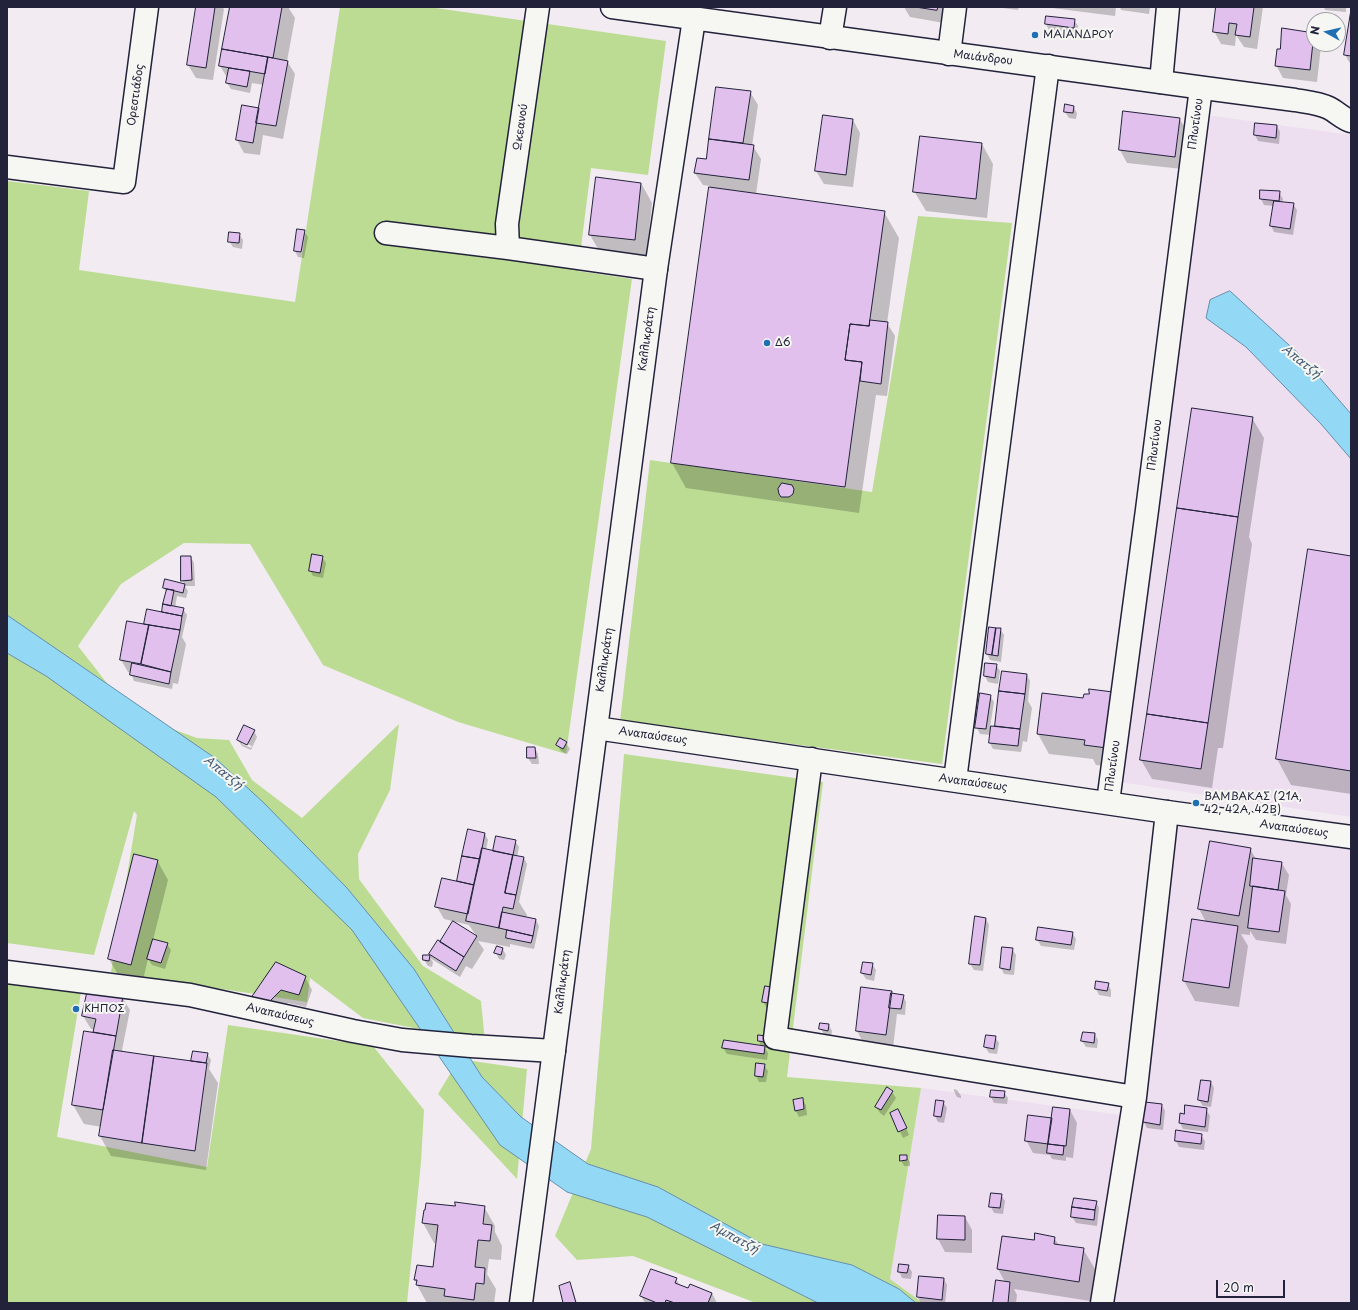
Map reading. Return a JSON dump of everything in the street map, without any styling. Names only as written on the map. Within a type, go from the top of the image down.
[{"type":"street","name":"Ορεστιάδος","points":[[7,167],[124,182],[147,7]]},
{"type":"street","name":"Ωκεανού","points":[[508,248],[508,224],[538,7]]},
{"type":"street","name":"Μαιάνδρου","points":[[612,7],[830,38],[1048,66],[1319,105],[1330,108],[1345,119],[1351,121]]},
{"type":"street","points":[[830,38],[835,7]]},
{"type":"street","points":[[949,54],[955,7]]},
{"type":"street","points":[[1161,82],[1168,7]]},
{"type":"street","name":"Καλλικράτη","points":[[521,1303],[656,269],[694,19]]},
{"type":"street","points":[[955,780],[1048,66]]},
{"type":"street","name":"Πλωτίνου","points":[[1108,802],[1201,88]]},
{"type":"street","points":[[386,233],[508,248],[656,269]]},
{"type":"street","name":"Αναπαύσεως","points":[[596,728],[1168,812],[1351,837]]},
{"type":"street","points":[[812,759],[775,1038],[1135,1097]]},
{"type":"street","points":[[1102,1303],[1135,1097],[1168,812]]},
{"type":"street","name":"Αναπαύσεως","points":[[7,972],[190,995],[352,1031],[402,1040],[554,1051]]},
{"type":"shaded area","points":[[1206,115],[1351,135],[1351,817],[1120,782]]},
{"type":"shaded area","points":[[1175,824],[1351,849],[1351,1303],[923,1303],[890,1279],[921,1088],[1143,1118]]},
{"type":"green space","points":[[340,7],[429,7],[666,41],[648,175],[591,168],[578,271],[632,279],[566,754],[458,722],[323,665],[250,544],[184,543],[121,584],[78,646],[131,714],[197,738],[229,740],[252,780],[302,818],[399,724],[390,790],[358,854],[359,879],[423,966],[481,1001],[485,1042],[363,1018],[310,978],[307,1002],[111,972],[137,815],[134,811],[94,955],[7,943],[7,181],[89,191],[79,270],[295,302]]},
{"type":"green space","points":[[918,216],[1012,223],[942,764],[620,721],[650,460],[872,492]]},
{"type":"green space","points":[[624,754],[823,782],[787,1077],[921,1088],[890,1279],[923,1303],[756,1303],[633,1256],[577,1260],[555,1236],[591,1149]]},
{"type":"green space","points":[[7,984],[81,992],[57,1137],[207,1167],[228,1025],[373,1046],[424,1110],[421,1162],[407,1303],[7,1303]]},
{"type":"green space","points":[[459,1059],[527,1069],[517,1179],[438,1094]]},
{"type":"water","name":"Απατζή","points":[[1230,291],[1301,356],[1351,414],[1351,459],[1321,424],[1246,347],[1206,318],[1210,300]]},
{"type":"water","points":[[7,615],[215,758],[264,803],[347,888],[414,969],[482,1077],[521,1117],[588,1164],[658,1187],[762,1244],[852,1265],[899,1289],[916,1303],[818,1303],[647,1217],[567,1192],[500,1145],[352,930],[216,797],[46,676],[7,653]]},
{"type":"building","points":[[196,7],[215,7],[206,68],[187,65]]},
{"type":"building","points":[[230,7],[282,7],[273,58],[222,49]]},
{"type":"building","points":[[916,7],[938,7],[937,10]]},
{"type":"building","points":[[1216,7],[1254,7],[1250,37],[1235,35],[1237,24],[1229,23],[1228,34],[1213,32]]},
{"type":"building","points":[[1351,10],[1351,56],[1344,55],[1344,52],[1346,52]]},
{"type":"building","points":[[1046,16],[1075,19],[1074,28],[1045,24]]},
{"type":"building","points":[[1282,28],[1306,32],[1306,52],[1312,52],[1310,70],[1275,66],[1277,49],[1280,49]]},
{"type":"building","points":[[222,49],[268,57],[265,74],[219,66]]},
{"type":"building","points":[[268,57],[288,61],[276,126],[256,123]]},
{"type":"building","points":[[229,68],[250,71],[247,87],[226,83]]},
{"type":"building","points":[[716,87],[751,91],[743,143],[709,139]]},
{"type":"building","points":[[1065,104],[1074,106],[1073,113],[1064,112]]},
{"type":"building","points":[[242,105],[259,108],[253,143],[236,140]]},
{"type":"building","points":[[1123,111],[1180,118],[1175,157],[1119,150]]},
{"type":"building","points":[[823,115],[853,119],[846,175],[815,171]]},
{"type":"building","points":[[1255,123],[1277,125],[1276,138],[1254,135]]},
{"type":"building","points":[[920,136],[982,143],[976,199],[913,192]]},
{"type":"building","points":[[709,139],[754,145],[749,180],[694,173],[697,158],[706,159]]},
{"type":"building","points":[[596,177],[641,183],[635,240],[589,235]]},
{"type":"building","name":"Δ6","points":[[709,187],[885,211],[869,326],[850,324],[845,360],[862,362],[845,487],[671,463]]},
{"type":"building","points":[[1260,190],[1280,191],[1279,201],[1260,199]]},
{"type":"building","points":[[1274,201],[1294,203],[1290,229],[1270,226]]},
{"type":"building","points":[[297,229],[305,230],[301,252],[294,251]]},
{"type":"building","points":[[229,232],[240,233],[239,243],[228,242]]},
{"type":"building","points":[[870,320],[888,322],[881,384],[860,381],[862,362],[845,360],[850,324],[869,326]]},
{"type":"building","points":[[1192,408],[1253,417],[1238,517],[1177,508]]},
{"type":"building","points":[[782,483],[792,485],[794,489],[793,494],[789,497],[781,497],[779,494],[778,489]]},
{"type":"building","points":[[1177,508],[1238,517],[1208,723],[1147,714]]},
{"type":"building","points":[[1308,549],[1351,556],[1351,771],[1276,759]]},
{"type":"building","points":[[312,554],[323,556],[320,573],[309,571]]},
{"type":"building","points":[[181,556],[191,556],[192,580],[181,581]]},
{"type":"building","points":[[165,579],[185,584],[183,593],[163,588]]},
{"type":"building","points":[[167,589],[174,590],[171,606],[163,604]]},
{"type":"building","points":[[163,604],[184,608],[182,616],[162,612]]},
{"type":"building","points":[[147,609],[182,616],[180,630],[144,624]]},
{"type":"building","points":[[127,621],[149,625],[141,664],[120,660]]},
{"type":"building","points":[[149,625],[180,630],[171,672],[141,664]]},
{"type":"building","points":[[989,627],[996,628],[992,655],[986,654]]},
{"type":"building","points":[[996,628],[1001,628],[998,656],[992,655]]},
{"type":"building","points":[[132,663],[171,672],[169,684],[130,675]]},
{"type":"building","points":[[985,663],[997,664],[995,678],[984,676]]},
{"type":"building","points":[[1002,671],[1027,674],[1025,694],[999,691]]},
{"type":"building","points":[[1089,689],[1113,692],[1107,748],[1084,745],[1085,740],[1037,734],[1042,693],[1083,698],[1084,694],[1089,694]]},
{"type":"building","points":[[999,691],[1025,694],[1020,729],[995,726]]},
{"type":"building","points":[[980,693],[991,695],[986,729],[975,728]]},
{"type":"building","points":[[1147,714],[1208,723],[1201,769],[1140,760]]},
{"type":"building","points":[[244,725],[255,730],[247,745],[237,740]]},
{"type":"building","points":[[991,726],[1020,729],[1018,746],[989,743]]},
{"type":"building","points":[[560,738],[567,742],[563,749],[556,745]]},
{"type":"building","points":[[527,747],[535,747],[536,758],[527,758]]},
{"type":"building","points":[[468,829],[485,833],[480,859],[462,856]]},
{"type":"building","points":[[496,836],[516,840],[513,855],[493,851]]},
{"type":"building","points":[[1210,841],[1251,848],[1239,916],[1198,909]]},
{"type":"building","points":[[482,848],[513,855],[505,893],[516,895],[513,909],[503,907],[499,928],[466,921]]},
{"type":"building","points":[[134,854],[158,860],[131,965],[108,959]]},
{"type":"building","points":[[513,855],[524,857],[516,895],[505,893]]},
{"type":"building","points":[[462,856],[480,859],[474,885],[457,881]]},
{"type":"building","points":[[1253,858],[1282,862],[1278,890],[1250,886]]},
{"type":"building","points":[[442,878],[474,885],[468,914],[435,907]]},
{"type":"building","points":[[1253,886],[1285,891],[1279,932],[1248,928]]},
{"type":"building","points":[[502,912],[536,919],[533,936],[499,928]]},
{"type":"building","points":[[975,916],[986,918],[980,965],[969,964]]},
{"type":"building","points":[[1192,919],[1238,926],[1229,988],[1183,981]]},
{"type":"building","points":[[453,921],[477,936],[464,957],[440,942]]},
{"type":"building","points":[[1038,927],[1073,932],[1071,945],[1036,940]]},
{"type":"building","points":[[507,930],[533,936],[531,943],[506,938]]},
{"type":"building","points":[[153,939],[168,943],[161,963],[147,959]]},
{"type":"building","points":[[438,940],[464,957],[456,971],[429,954]]},
{"type":"building","points":[[497,946],[503,948],[501,955],[494,953]]},
{"type":"building","points":[[1002,947],[1013,948],[1010,970],[1000,968]]},
{"type":"building","points":[[423,955],[430,955],[429,961],[423,960]]},
{"type":"building","points":[[276,962],[306,976],[299,995],[281,990],[270,1001],[252,997]]},
{"type":"building","points":[[863,962],[873,963],[871,975],[861,973]]},
{"type":"building","points":[[1096,981],[1109,983],[1107,991],[1095,989]]},
{"type":"building","points":[[765,986],[777,988],[774,1004],[762,1002]]},
{"type":"building","points":[[861,987],[892,991],[886,1035],[856,1031]]},
{"type":"building","points":[[88,989],[123,996],[116,1036],[93,1032],[96,1019],[82,1016]]},
{"type":"building","points":[[891,993],[904,995],[901,1009],[889,1008]]},
{"type":"building","points":[[820,1023],[829,1024],[828,1031],[819,1029]]},
{"type":"building","points":[[84,1031],[116,1036],[103,1110],[72,1105]]},
{"type":"building","points":[[1083,1032],[1095,1033],[1094,1043],[1081,1041]]},
{"type":"building","points":[[758,1035],[767,1036],[766,1042],[758,1041]]},
{"type":"building","points":[[986,1035],[996,1036],[994,1049],[984,1047]]},
{"type":"building","points":[[724,1040],[765,1046],[764,1054],[722,1048]]},
{"type":"building","points":[[113,1050],[154,1056],[142,1143],[99,1136]]},
{"type":"building","points":[[193,1051],[208,1053],[206,1063],[191,1061]]},
{"type":"building","points":[[154,1056],[207,1063],[195,1151],[142,1143]]},
{"type":"building","points":[[756,1063],[765,1064],[763,1077],[755,1076]]},
{"type":"building","points":[[1201,1080],[1211,1081],[1208,1102],[1198,1100]]},
{"type":"building","points":[[887,1087],[893,1091],[881,1110],[875,1107]]},
{"type":"building","points":[[991,1090],[1005,1091],[1004,1098],[990,1097]]},
{"type":"building","points":[[803,1098],[804,1109],[795,1111],[793,1100]]},
{"type":"building","points":[[936,1100],[944,1101],[941,1117],[934,1116]]},
{"type":"building","points":[[1145,1102],[1162,1104],[1160,1125],[1143,1122]]},
{"type":"building","points":[[1185,1105],[1207,1108],[1205,1127],[1179,1123],[1180,1113],[1184,1114]]},
{"type":"building","points":[[1053,1107],[1070,1109],[1066,1146],[1048,1144]]},
{"type":"building","points":[[898,1109],[907,1128],[898,1132],[890,1113]]},
{"type":"building","points":[[1028,1115],[1052,1118],[1048,1144],[1025,1141]]},
{"type":"building","points":[[1176,1130],[1202,1134],[1201,1144],[1175,1141]]},
{"type":"building","points":[[1048,1144],[1064,1146],[1063,1155],[1047,1153]]},
{"type":"building","points":[[900,1155],[907,1155],[907,1160],[900,1161]]},
{"type":"building","points":[[991,1193],[1002,1194],[1000,1208],[989,1207]]},
{"type":"building","points":[[1074,1198],[1097,1201],[1095,1210],[1072,1207]]},
{"type":"building","points":[[455,1202],[485,1206],[483,1224],[492,1225],[490,1241],[478,1240],[475,1267],[485,1268],[484,1284],[476,1283],[474,1300],[444,1296],[445,1289],[416,1285],[417,1280],[414,1280],[417,1265],[433,1267],[438,1225],[422,1223],[426,1203],[455,1206]]},
{"type":"building","points":[[1072,1207],[1095,1210],[1094,1220],[1071,1217]]},
{"type":"building","points":[[938,1215],[965,1216],[965,1240],[937,1239]]},
{"type":"building","points":[[1035,1233],[1055,1237],[1054,1244],[1084,1248],[1079,1282],[997,1269],[1002,1236],[1034,1240]]},
{"type":"building","points":[[899,1264],[909,1265],[907,1273],[898,1272]]},
{"type":"building","points":[[651,1269],[677,1278],[675,1283],[688,1288],[690,1284],[712,1293],[708,1303],[675,1303],[666,1300],[665,1303],[657,1303],[640,1296]]},
{"type":"building","points":[[919,1276],[944,1278],[942,1300],[917,1297]]},
{"type":"building","points":[[996,1280],[1010,1282],[1008,1303],[993,1303]]},
{"type":"building","points":[[570,1282],[576,1303],[563,1303],[559,1286]]},
{"type":"place","name":"ΜΑΙΑΝΔΡΟΥ","points":[[1035,35]]},
{"type":"place","name":"Δ6","points":[[767,343]]},
{"type":"place","name":"ΒΑΜΒΑΚΑΣ (21Α, 42, 42Α, 42Β)","points":[[1196,803]]},
{"type":"place","name":"ΚΗΠΟΣ","points":[[76,1009]]},
{"type":"water label","name":"Αμπατζή","points":[[734,1238]]}]
